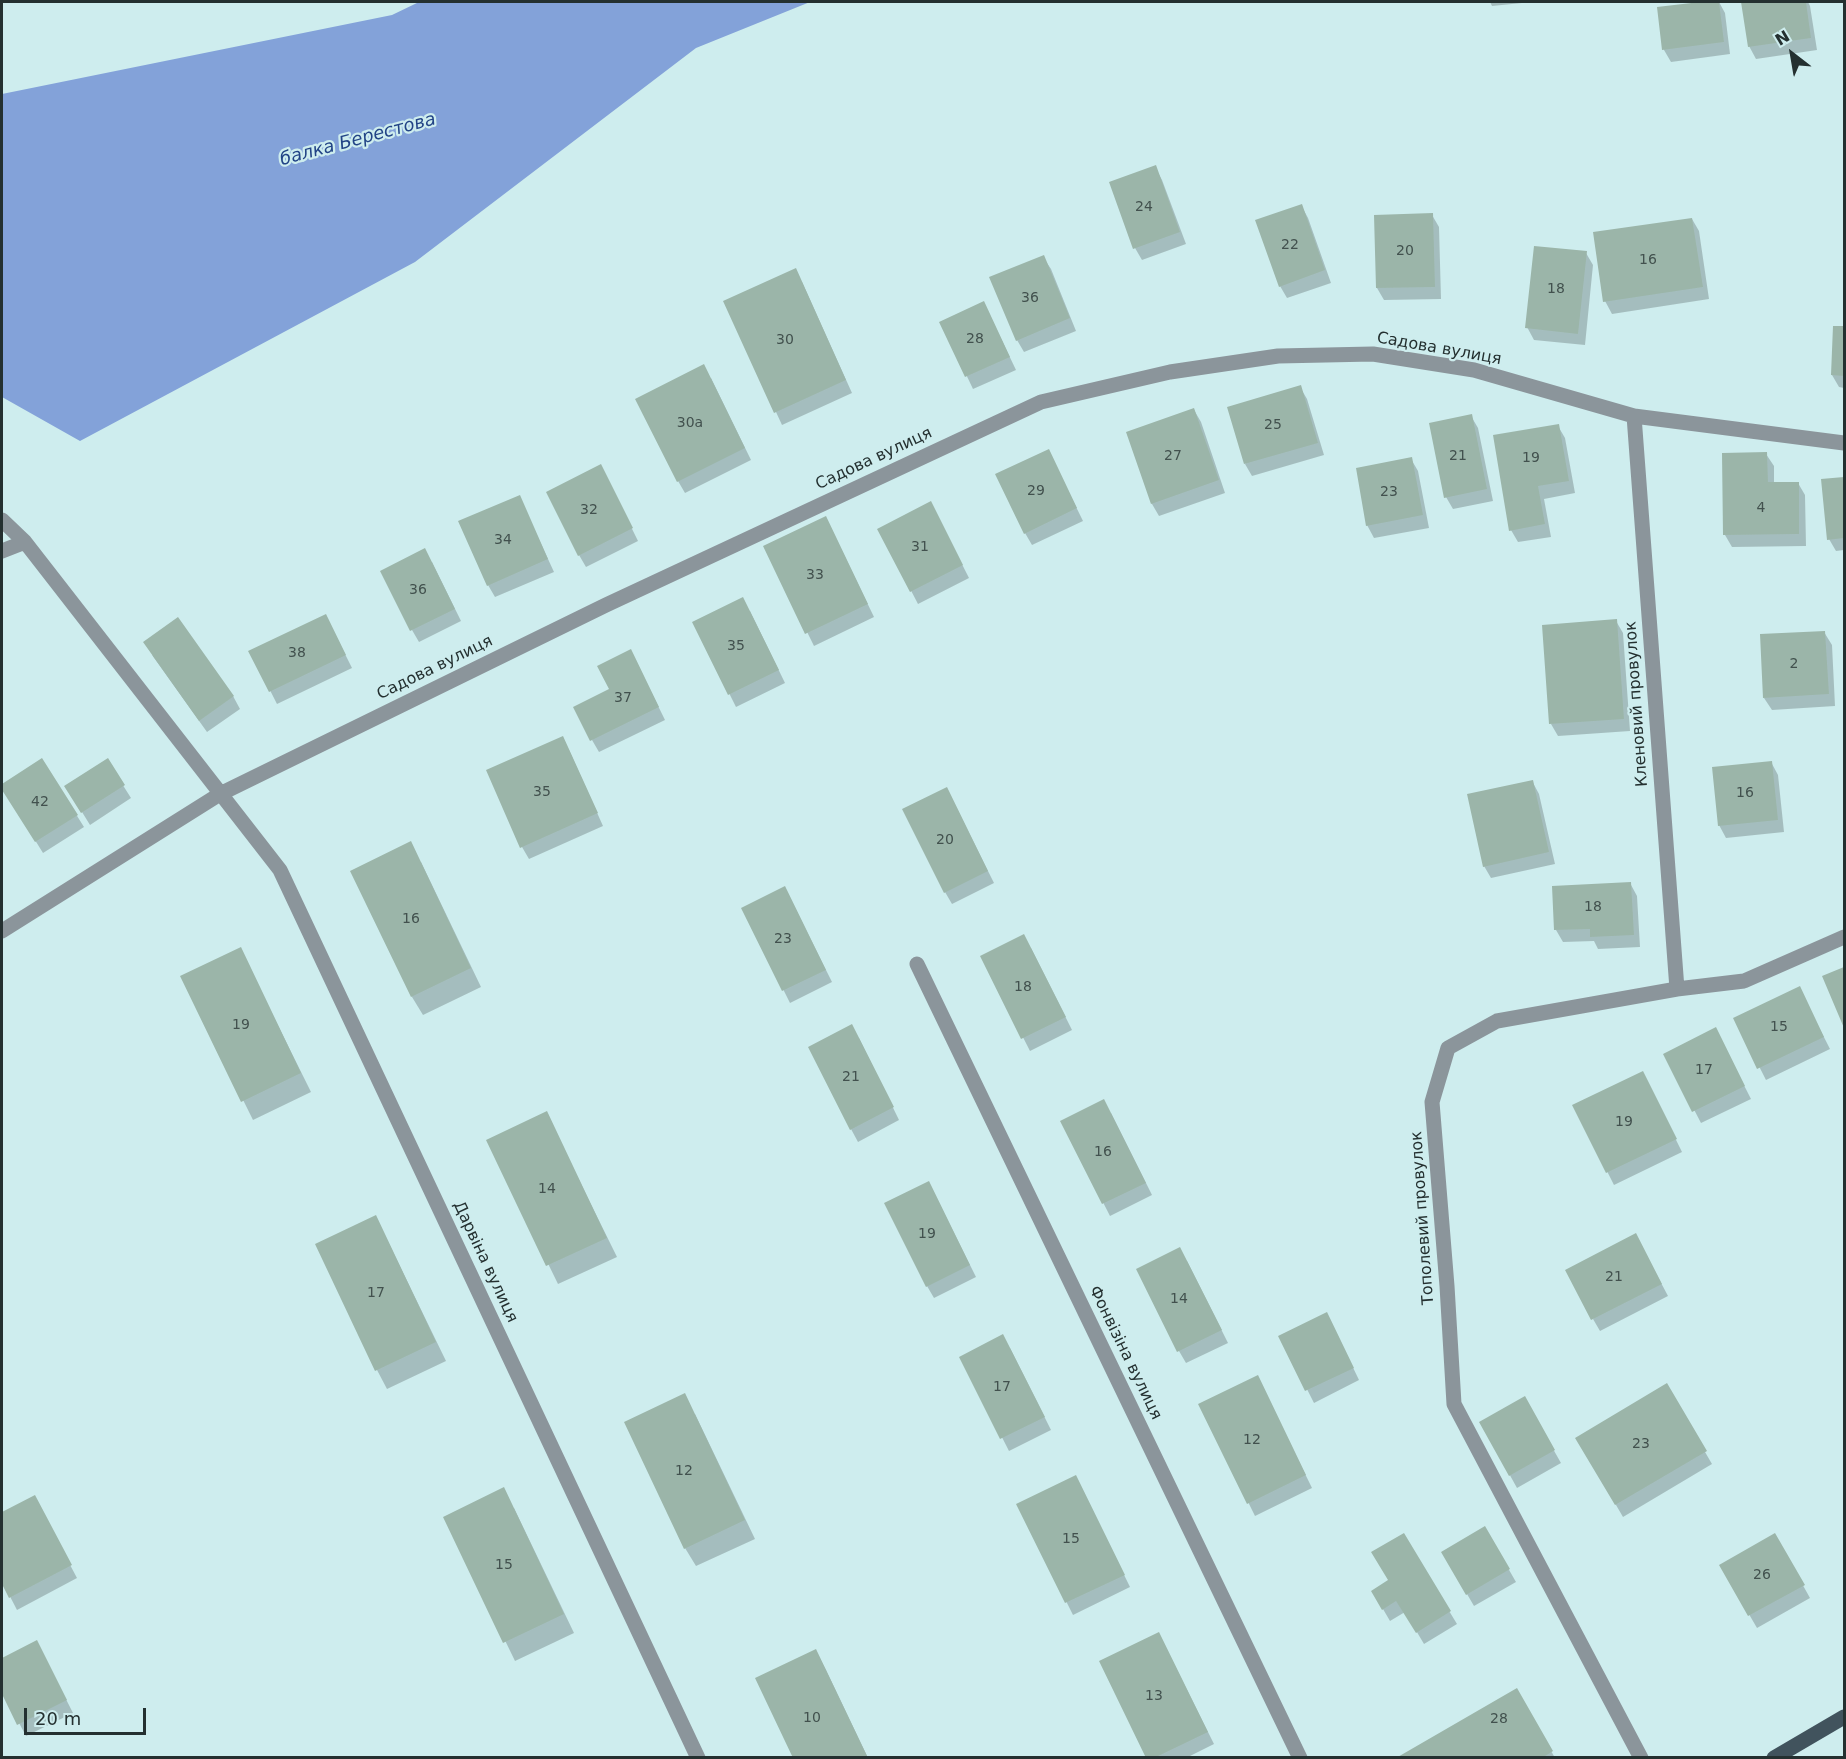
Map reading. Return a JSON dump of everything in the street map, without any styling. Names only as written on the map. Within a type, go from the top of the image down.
[{"type":"main road","points":[[1774,1758],[1845,1717]]},
{"type":"street","name":"Садова вулиця","points":[[2,931],[220,794],[606,605],[1041,402],[1192,368],[1278,356],[1373,354],[1474,370],[1634,416],[1845,443]]},
{"type":"street","name":"Кленовий провулок","points":[[1634,416],[1677,989]]},
{"type":"street","name":"Дарвіна вулиця","points":[[2,520],[25,542],[280,870],[698,1758]]},
{"type":"street","points":[[2,551],[25,542]]},
{"type":"street","name":"Тополевий провулок","points":[[1641,1758],[1454,1404],[1432,1102],[1448,1048],[1497,1021],[1677,989],[1744,981],[1845,937]]},
{"type":"street","name":"Фонвізіна вулиця","points":[[917,964],[1300,1758]]},
{"type":"water","name":"балка Берестова","points":[[419,2],[810,2],[696,48],[415,262],[80,441],[2,397],[2,94],[392,15]]},
{"type":"building","points":[[1719,2],[1724,42],[1662,50],[1657,7]]},
{"type":"building","points":[[1741,2],[1806,2],[1811,38],[1748,47]]},
{"type":"building","points":[[1156,165],[1180,232],[1133,249],[1109,182]]},
{"type":"building","points":[[1302,204],[1325,270],[1279,287],[1255,220]]},
{"type":"building","points":[[1433,213],[1435,287],[1376,288],[1374,215]]},
{"type":"building","points":[[1692,218],[1703,287],[1603,302],[1593,232]]},
{"type":"building","points":[[1534,246],[1587,251],[1578,334],[1525,328]]},
{"type":"building","points":[[1044,255],[1070,318],[1016,341],[989,277]]},
{"type":"building","points":[[796,268],[846,380],[774,413],[723,301]]},
{"type":"building","points":[[984,301],[1010,357],[965,377],[939,322]]},
{"type":"building","points":[[1833,326],[1844,326],[1844,376],[1831,375]]},
{"type":"building","points":[[704,364],[745,448],[677,482],[635,399]]},
{"type":"building","points":[[1301,385],[1318,443],[1244,464],[1227,407]]},
{"type":"building","points":[[1194,408],[1219,480],[1151,504],[1126,432]]},
{"type":"building","points":[[1472,414],[1487,489],[1444,498],[1429,423]]},
{"type":"building","points":[[1559,424],[1569,481],[1538,486],[1545,524],[1509,531],[1493,435]]},
{"type":"building","points":[[1049,449],[1077,508],[1024,534],[995,474]]},
{"type":"building","points":[[1767,452],[1768,482],[1799,482],[1799,534],[1723,535],[1722,453]]},
{"type":"building","points":[[1412,457],[1423,515],[1366,526],[1356,468]]},
{"type":"building","points":[[601,464],[633,528],[578,556],[546,492]]},
{"type":"building","points":[[1844,477],[1844,538],[1827,540],[1821,479]]},
{"type":"building","points":[[520,495],[548,559],[487,586],[458,521]]},
{"type":"building","points":[[931,501],[963,565],[910,592],[877,529]]},
{"type":"building","points":[[826,516],[868,604],[805,634],[763,546]]},
{"type":"building","points":[[425,548],[455,609],[410,631],[380,571]]},
{"type":"building","points":[[743,597],[779,670],[728,695],[692,622]]},
{"type":"building","points":[[326,614],[346,655],[269,692],[248,651]]},
{"type":"building","points":[[178,617],[234,696],[199,721],[143,642]]},
{"type":"building","points":[[1617,619],[1624,719],[1549,724],[1542,625]]},
{"type":"building","points":[[1825,631],[1829,694],[1763,698],[1760,634]]},
{"type":"building","points":[[631,649],[659,707],[590,741],[573,707],[609,689],[597,666]]},
{"type":"building","points":[[563,736],[598,813],[520,848],[486,770]]},
{"type":"building","points":[[42,758],[78,815],[35,842],[2,790],[2,784]]},
{"type":"building","points":[[108,758],[125,785],[81,813],[64,786]]},
{"type":"building","points":[[1772,761],[1778,820],[1718,826],[1712,767]]},
{"type":"building","points":[[1533,780],[1549,852],[1483,867],[1467,794]]},
{"type":"building","points":[[947,787],[988,871],[944,893],[902,809]]},
{"type":"building","points":[[411,841],[471,968],[411,997],[350,871]]},
{"type":"building","points":[[1631,882],[1634,935],[1590,937],[1590,929],[1554,930],[1552,886]]},
{"type":"building","points":[[785,886],[826,970],[782,991],[741,908]]},
{"type":"building","points":[[1024,934],[1066,1017],[1021,1039],[980,956]]},
{"type":"building","points":[[241,947],[301,1073],[241,1102],[180,976]]},
{"type":"building","points":[[1844,967],[1844,1028],[1822,976]]},
{"type":"building","points":[[1800,986],[1824,1037],[1757,1069],[1733,1018]]},
{"type":"building","points":[[852,1024],[894,1107],[850,1130],[808,1047]]},
{"type":"building","points":[[1716,1027],[1745,1086],[1692,1112],[1663,1054]]},
{"type":"building","points":[[1643,1071],[1677,1139],[1606,1173],[1572,1105]]},
{"type":"building","points":[[1104,1099],[1146,1183],[1102,1204],[1060,1121]]},
{"type":"building","points":[[547,1111],[607,1238],[546,1266],[486,1140]]},
{"type":"building","points":[[929,1181],[970,1265],[926,1287],[884,1203]]},
{"type":"building","points":[[376,1215],[436,1342],[375,1371],[315,1244]]},
{"type":"building","points":[[1636,1233],[1662,1284],[1591,1320],[1565,1270]]},
{"type":"building","points":[[1180,1247],[1222,1330],[1177,1352],[1136,1269]]},
{"type":"building","points":[[1327,1312],[1354,1368],[1305,1391],[1278,1336]]},
{"type":"building","points":[[1003,1334],[1045,1417],[1000,1439],[959,1357]]},
{"type":"building","points":[[1258,1375],[1306,1475],[1247,1504],[1198,1404]]},
{"type":"building","points":[[1667,1383],[1707,1451],[1615,1505],[1575,1438]]},
{"type":"building","points":[[685,1393],[745,1520],[684,1549],[624,1422]]},
{"type":"building","points":[[1525,1396],[1555,1450],[1509,1476],[1479,1422]]},
{"type":"building","points":[[1076,1475],[1125,1575],[1065,1603],[1016,1504]]},
{"type":"building","points":[[504,1487],[564,1614],[503,1643],[443,1517]]},
{"type":"building","points":[[35,1495],[72,1565],[9,1598],[2,1584],[2,1512]]},
{"type":"building","points":[[1485,1526],[1510,1569],[1466,1595],[1441,1552]]},
{"type":"building","points":[[1404,1533],[1451,1611],[1416,1633],[1396,1601],[1382,1610],[1371,1591],[1388,1580],[1371,1552]]},
{"type":"building","points":[[1775,1533],[1805,1585],[1748,1616],[1719,1565]]},
{"type":"building","points":[[1159,1632],[1208,1732],[1154,1758],[1146,1758],[1099,1661]]},
{"type":"building","points":[[37,1640],[67,1700],[17,1725],[2,1694],[2,1658]]},
{"type":"building","points":[[816,1649],[868,1758],[793,1758],[755,1678]]},
{"type":"building","points":[[1517,1688],[1553,1751],[1542,1758],[1396,1758]]}]
